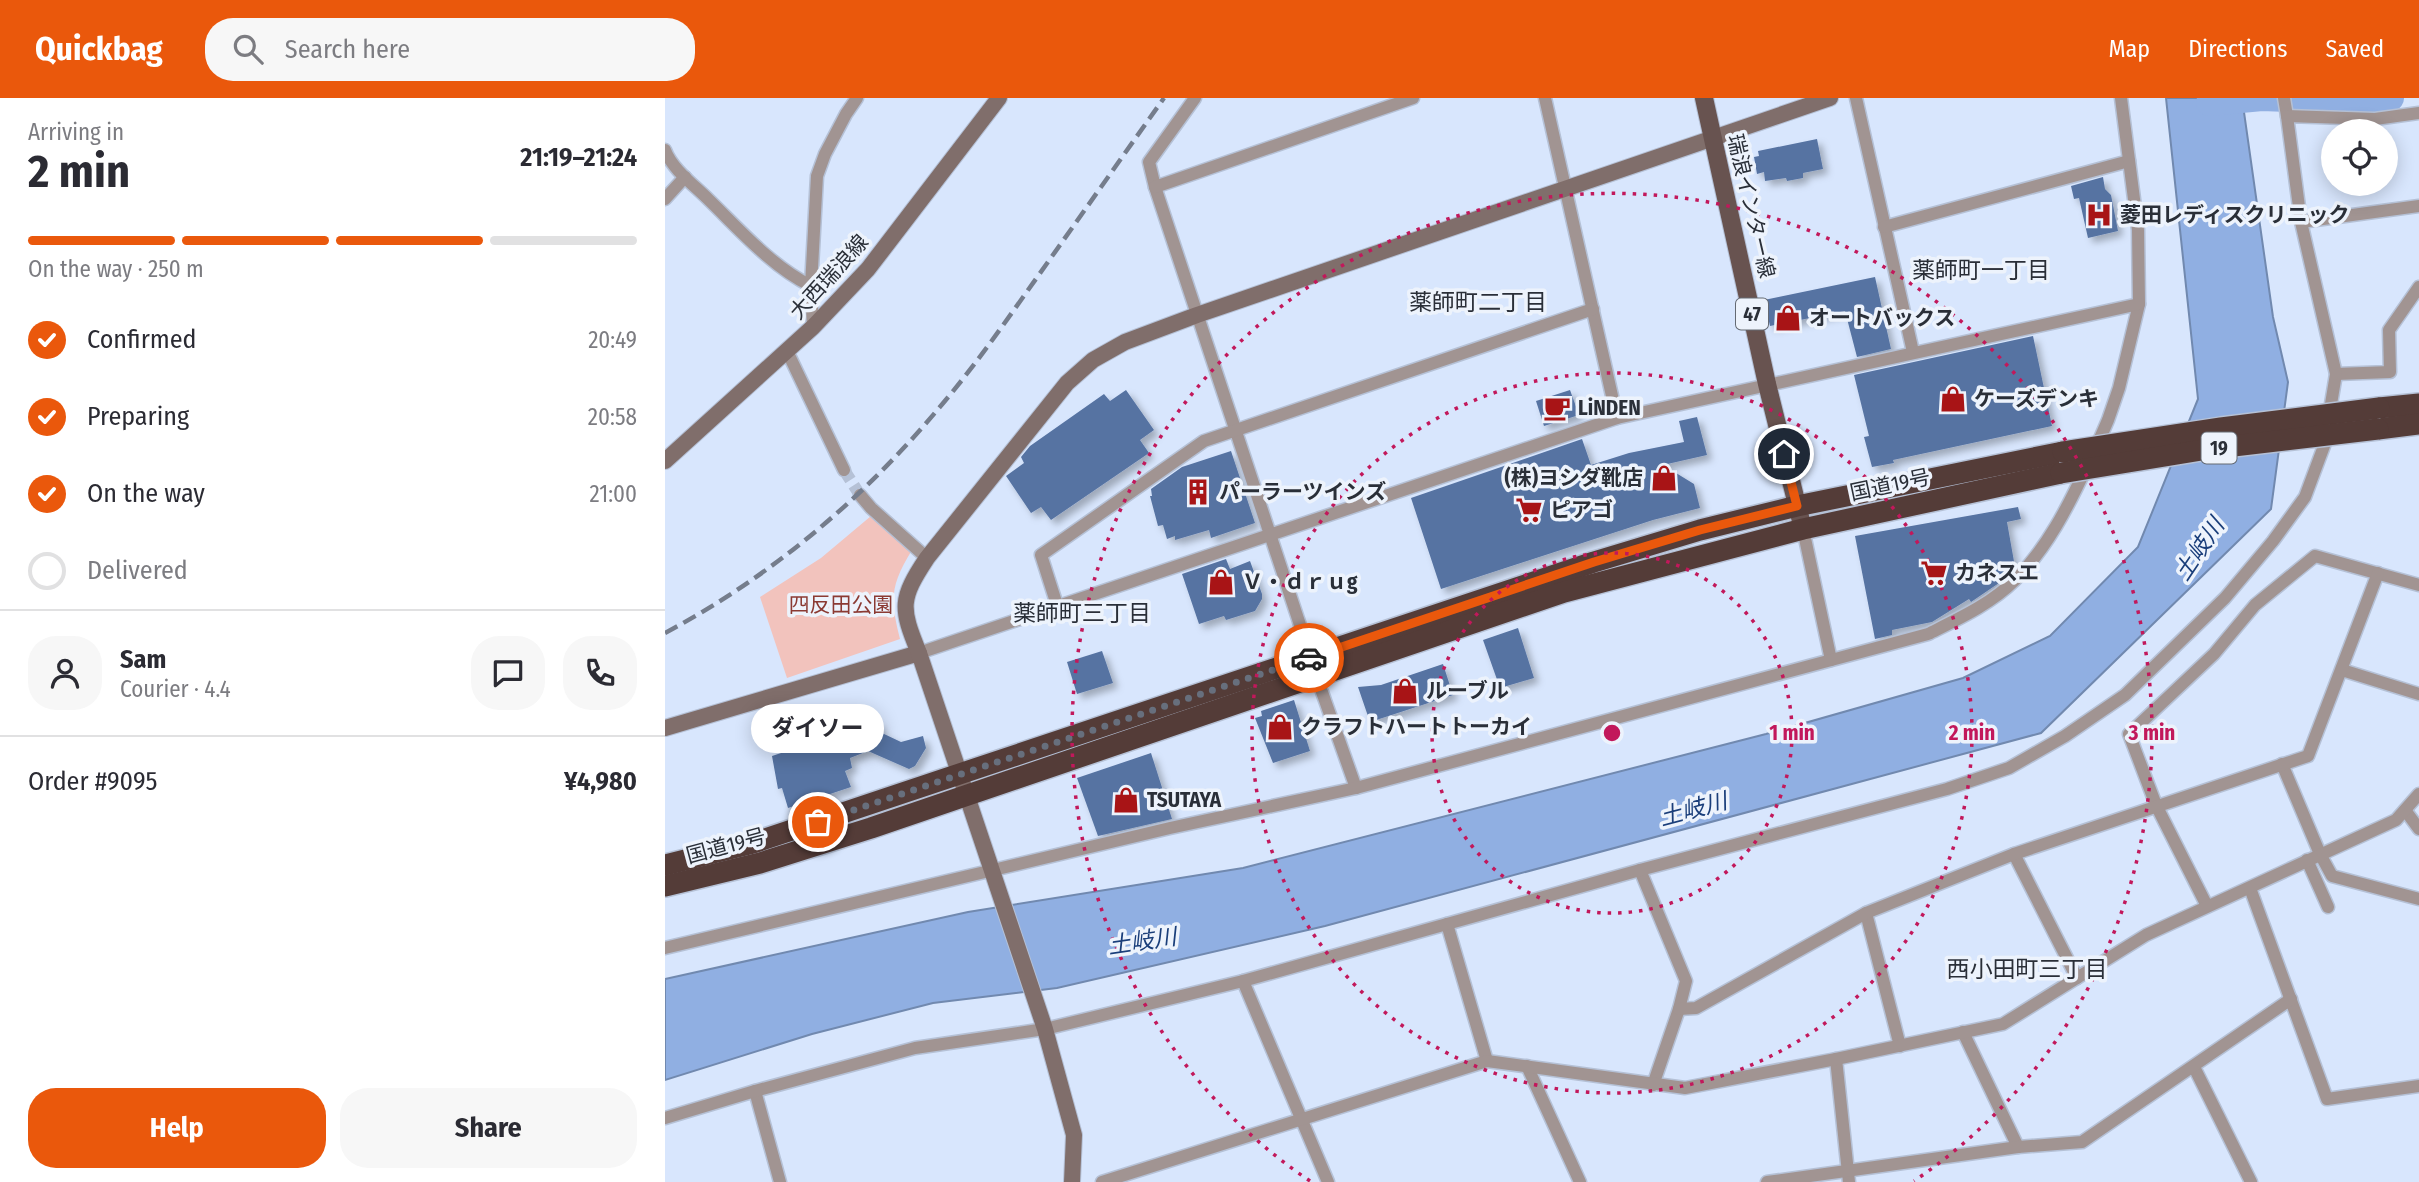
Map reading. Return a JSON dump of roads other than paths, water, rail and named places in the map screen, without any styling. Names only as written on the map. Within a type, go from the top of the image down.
[{"type":"highway","name":"国道19号","points":[[2378,419],[2419,404]]},
{"type":"highway","name":"国道19号","points":[[665,886],[760,863],[967,796],[1564,593],[1803,529],[2062,463],[2221,428],[2378,419],[2419,424]]},
{"type":"highway","name":"国道19号","points":[[665,865],[753,843],[1594,562],[1700,530],[1797,506],[2062,463]]},
{"type":"main road","name":"瑞浪インター線","points":[[1704,98],[1767,384],[1803,529]]},
{"type":"street","points":[[813,327],[811,286],[817,176],[825,153],[857,98]]},
{"type":"street","name":"大西瑞浪線","points":[[665,461],[813,327],[868,268],[999,98]]},
{"type":"street","points":[[1195,98],[1149,162],[1305,643]]},
{"type":"street","points":[[1155,187],[1389,102],[1413,98]]},
{"type":"street","points":[[1545,98],[1617,418]]},
{"type":"street","points":[[1072,1182],[1074,1135],[1043,1023],[907,624],[906,601],[909,586],[927,558],[1067,383],[1093,360],[1125,342],[1565,187],[1830,98]]},
{"type":"street","points":[[1856,98],[1913,352]]},
{"type":"street","points":[[665,948],[1356,788],[1928,634],[1991,599],[2015,580],[2064,516],[2103,432],[2119,388],[2139,304],[2138,230],[2121,98]]},
{"type":"street","points":[[665,1118],[915,1048],[1243,981],[1640,870],[1947,789],[2009,768],[2065,736],[2125,695],[2225,598],[2273,541],[2305,497],[2324,446],[2336,374],[2301,222],[2284,98]]},
{"type":"street","points":[[2287,116],[2375,119],[2419,113]]},
{"type":"street","points":[[665,150],[685,177],[772,260],[811,286]]},
{"type":"street","points":[[1884,227],[2129,161]]},
{"type":"street","points":[[665,199],[685,177]]},
{"type":"street","points":[[2301,222],[2419,206]]},
{"type":"street","points":[[2336,374],[2390,372],[2389,331],[2419,287]]},
{"type":"street","points":[[665,728],[919,653],[1617,418],[2139,304]]},
{"type":"street","points":[[1057,605],[1041,555],[1204,441],[1593,309]]},
{"type":"street","points":[[787,351],[843,470]]},
{"type":"street","points":[[860,495],[927,558]]},
{"type":"street","points":[[1803,529],[1831,660]]},
{"type":"street","points":[[2207,906],[2156,805],[2129,734],[2214,654],[2255,605],[2315,556],[2419,585]]},
{"type":"street","points":[[1679,1009],[1696,1007],[1866,913],[2014,854],[2308,756],[2378,573]]},
{"type":"street","points":[[2342,670],[2419,694]]},
{"type":"street","points":[[1322,692],[1356,788]]},
{"type":"street","points":[[2282,764],[2332,876],[2419,899]]},
{"type":"street","points":[[1102,1182],[1487,1061],[1685,1088],[2003,1024],[2146,935],[2396,820],[2419,794]]},
{"type":"street","points":[[2405,810],[2419,829]]},
{"type":"street","points":[[2014,854],[2077,978]]},
{"type":"street","points":[[2307,860],[2328,907]]},
{"type":"street","points":[[1640,870],[1686,981],[1653,1085]]},
{"type":"street","points":[[2250,888],[2327,1099],[2419,1086]]},
{"type":"street","points":[[1866,913],[1900,1046]]},
{"type":"street","points":[[1447,924],[1487,1061]]},
{"type":"street","points":[[1243,981],[1328,1182]]},
{"type":"street","points":[[1767,1182],[1848,1176],[2018,1147],[2082,1142],[2291,999]]},
{"type":"street","points":[[1963,1032],[2018,1147]]},
{"type":"street","points":[[1836,1059],[1848,1176]]},
{"type":"street","points":[[1527,1066],[1580,1182]]},
{"type":"street","points":[[2194,1067],[2251,1182]]},
{"type":"street","points":[[755,1091],[781,1182]]},
{"type":"water","name":"土岐川","points":[[2166,98],[2242,98],[2273,317],[2288,382],[2271,509],[2041,733],[1325,926],[1057,988],[933,1003],[812,1034],[665,1080],[665,979],[968,912],[1243,868],[1766,734],[1963,678],[2050,636],[2138,547],[2198,399]]},
{"type":"waterway","points":[[2209,103],[2262,98],[2369,102],[2391,98]]},
{"type":"tunnel","points":[[844,470],[860,495]]},
{"type":"railway","points":[[665,633],[741,587],[813,534],[909,442],[990,343],[1164,98]]},
{"type":"place","name":"菱田レディスクリニック","points":[[2099,215]]},
{"type":"place","name":"オートバックス","points":[[1788,318]]},
{"type":"place","name":"ケーズデンキ","points":[[1953,399]]},
{"type":"place","name":"LiNDEN","points":[[1557,408]]},
{"type":"place","name":"(株)ヨシダ靴店","points":[[1664,478]]},
{"type":"place","name":"パーラーツインズ","points":[[1198,492]]},
{"type":"place","name":"ピアゴ","points":[[1529,510]]},
{"type":"place","name":"カネスエ","points":[[1934,573]]},
{"type":"place","name":"Ｖ・ｄｒｕg","points":[[1221,582]]},
{"type":"place","name":"ルーブル","points":[[1405,691]]},
{"type":"place","name":"クラフトハートトーカイ","points":[[1280,727]]},
{"type":"place","name":"TSUTAYA","points":[[1126,800]]},
{"type":"place","name":"ダイソー","points":[[818,822]]},
{"type":"district","name":"薬師町一丁目","points":[[1981,270]]},
{"type":"district","name":"薬師町二丁目","points":[[1478,302]]},
{"type":"district","name":"薬師町三丁目","points":[[1082,613]]},
{"type":"district","name":"西小田町三丁目","points":[[2027,969]]},
{"type":"park label","name":"四反田公園","points":[[841,605]]}]
